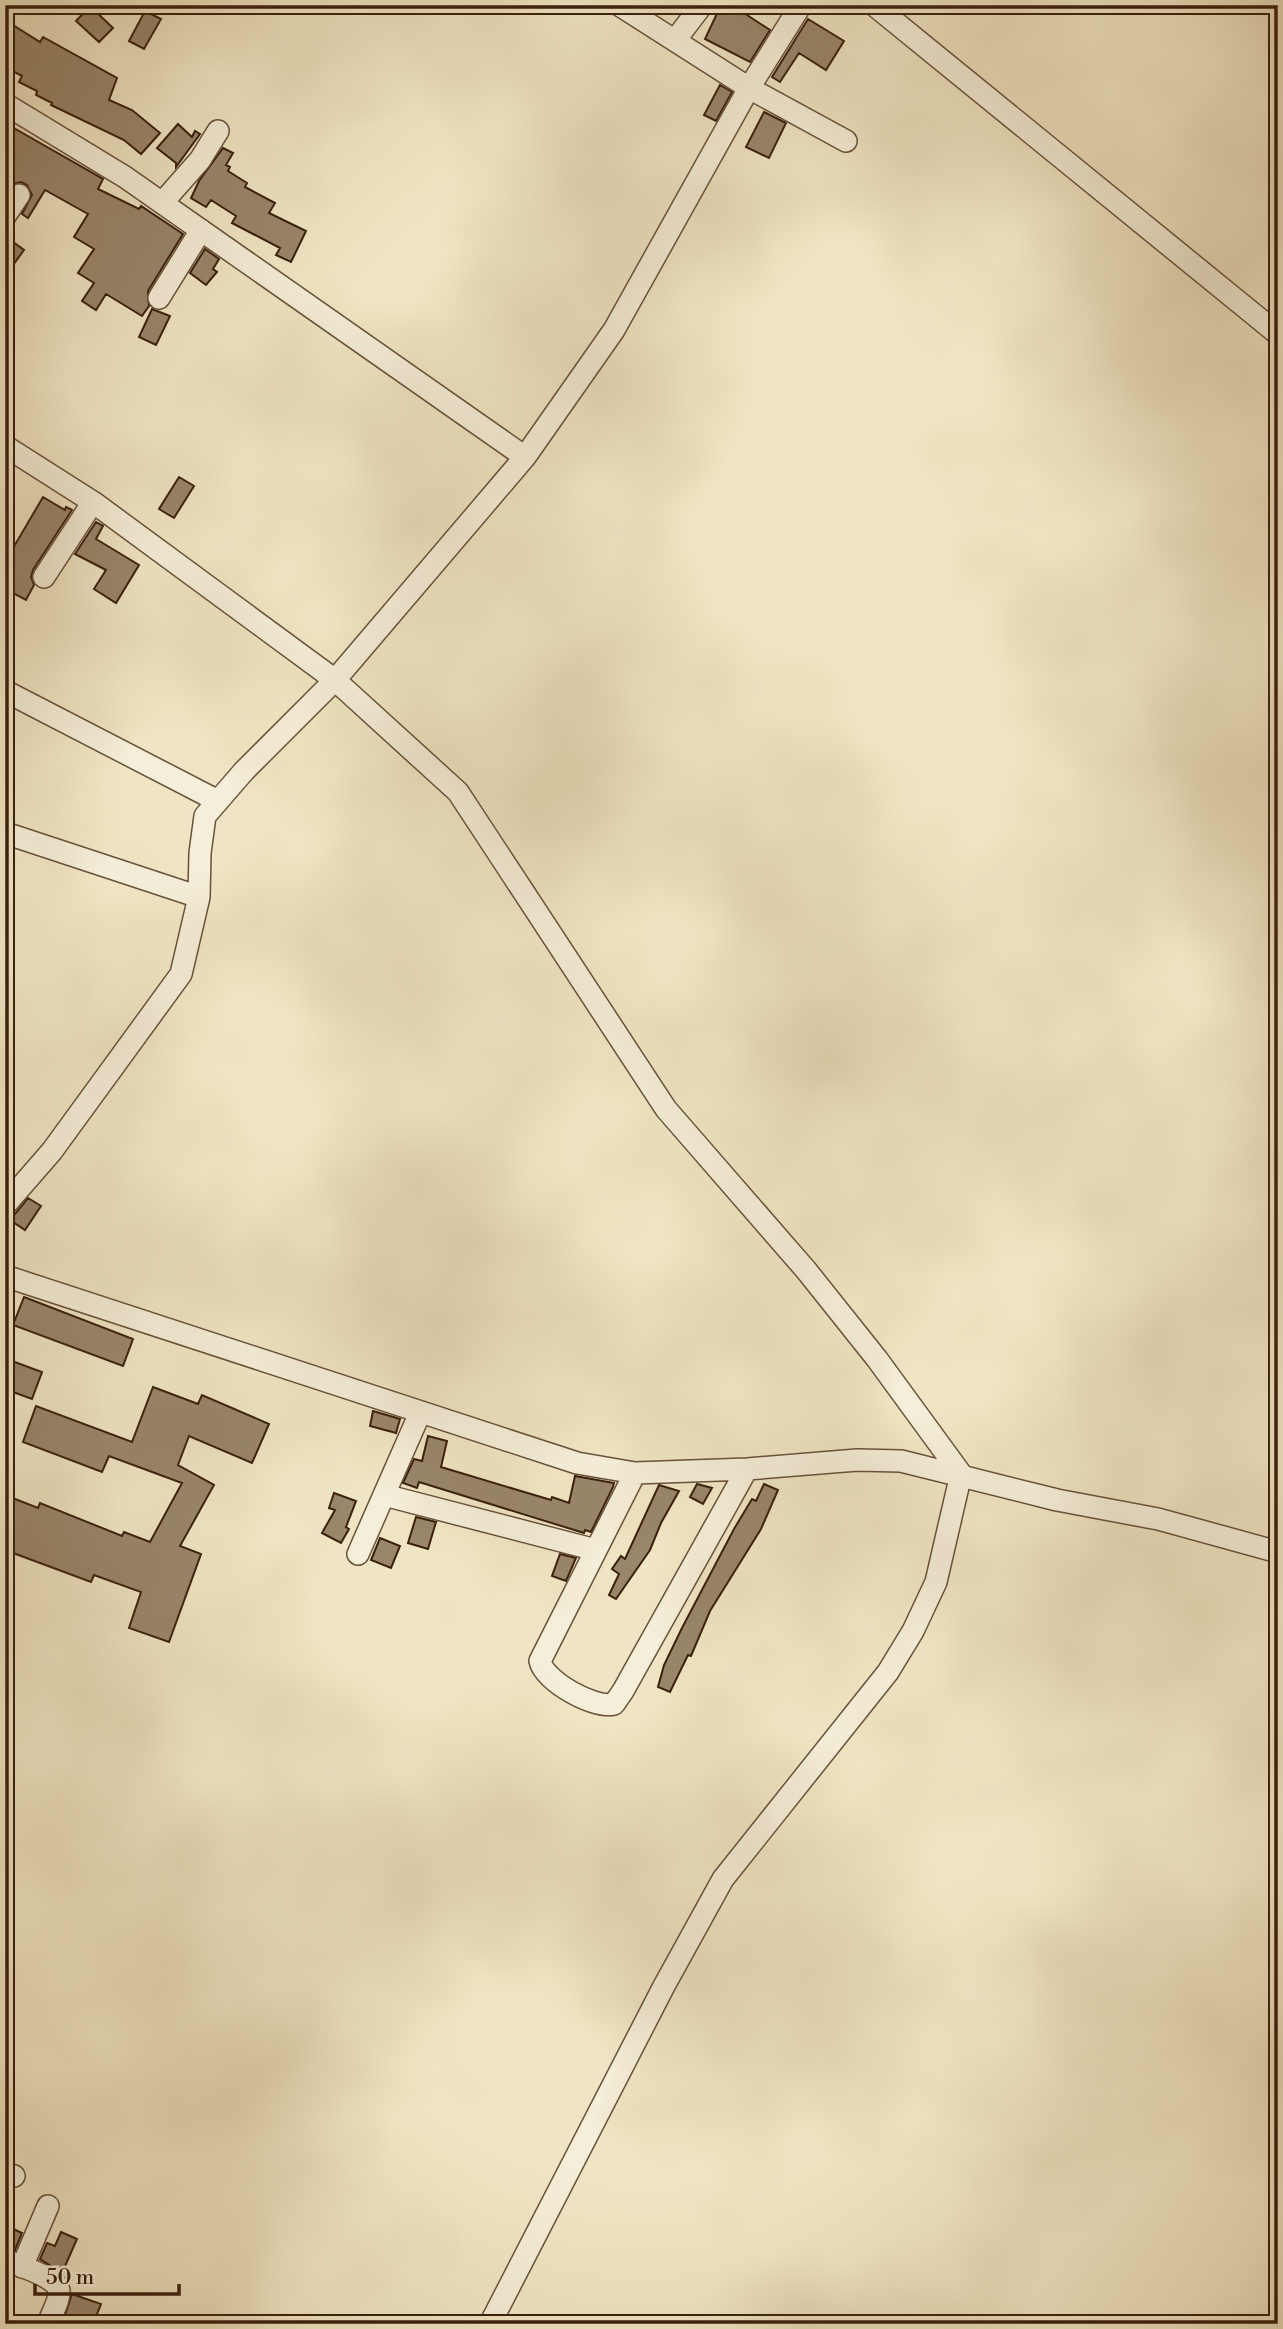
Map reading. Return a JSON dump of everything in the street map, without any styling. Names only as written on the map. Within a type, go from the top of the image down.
[{"type":"street","points":[[619,5],[749,88],[846,141]]},
{"type":"street","points":[[676,39],[702,5]]},
{"type":"street","points":[[5,1205],[52,1151],[153,1017],[181,974],[200,897],[200,853],[205,816],[335,680],[525,457],[614,330],[749,88],[801,5]]},
{"type":"street","points":[[874,5],[1278,334]]},
{"type":"street","points":[[5,104],[162,203],[525,457]]},
{"type":"street","points":[[162,203],[200,160],[218,131]]},
{"type":"street","points":[[5,216],[19,195]]},
{"type":"street","points":[[159,298],[201,230]]},
{"type":"street","points":[[5,446],[93,502],[335,680],[458,792],[666,1109],[806,1270],[877,1359],[961,1474],[936,1582],[913,1631],[888,1672],[723,1879],[664,1986],[489,2324]]},
{"type":"street","points":[[44,577],[93,502]]},
{"type":"street","points":[[5,691],[218,801]]},
{"type":"street","points":[[5,833],[200,897]]},
{"type":"street","points":[[5,1276],[121,1311],[420,1413],[577,1463],[635,1473],[747,1469],[858,1460],[901,1461],[1058,1500],[1158,1518],[1278,1552]]},
{"type":"street","points":[[358,1554],[420,1413]]},
{"type":"street","points":[[635,1473],[540,1661],[542,1670],[552,1679],[587,1699],[607,1706],[614,1704],[623,1691],[747,1469]]},
{"type":"street","points":[[384,1495],[596,1550]]},
{"type":"street","points":[[48,2206],[14,2264],[47,2277],[58,2286],[59,2292],[48,2324]]},
{"type":"building","points":[[721,5],[753,5],[747,15],[770,30],[750,62],[705,39]]},
{"type":"building","points":[[90,6],[113,28],[99,42],[76,21]]},
{"type":"building","points":[[145,11],[161,19],[144,49],[129,41]]},
{"type":"building","points":[[808,19],[844,41],[826,70],[799,53],[780,82],[772,77]]},
{"type":"building","points":[[5,20],[40,42],[43,37],[117,78],[109,100],[132,110],[160,133],[141,154],[124,140],[36,95],[37,91],[19,82],[22,76],[5,67],[5,55],[10,45],[5,42]]},
{"type":"building","points":[[720,85],[732,92],[716,121],[704,115]]},
{"type":"building","points":[[764,112],[786,123],[769,158],[746,147]]},
{"type":"building","points":[[5,123],[103,179],[98,189],[139,209],[141,206],[183,234],[148,291],[149,306],[142,316],[106,294],[96,310],[82,301],[94,283],[78,273],[94,249],[74,237],[88,214],[45,190],[28,218],[22,214],[32,195],[27,185],[21,182],[13,184],[5,192]]},
{"type":"building","points":[[178,124],[192,137],[195,131],[200,134],[176,167],[176,163],[157,148]]},
{"type":"building","points":[[223,148],[233,153],[226,165],[230,167],[228,171],[247,183],[245,187],[275,203],[269,213],[306,231],[291,262],[276,255],[280,248],[232,223],[236,216],[211,200],[206,207],[191,198],[199,181]]},
{"type":"building","points":[[5,236],[24,250],[5,276]]},
{"type":"building","points":[[205,249],[219,259],[213,269],[217,272],[206,285],[190,273]]},
{"type":"building","points":[[152,309],[170,316],[156,345],[139,337]]},
{"type":"building","points":[[179,477],[194,486],[174,518],[159,509]]},
{"type":"building","points":[[43,497],[65,510],[66,507],[72,510],[33,570],[31,577],[34,585],[26,600],[5,589],[5,546],[12,550]]},
{"type":"building","points":[[96,522],[103,526],[96,539],[139,565],[116,603],[94,589],[106,570],[75,554]]},
{"type":"building","points":[[28,1198],[41,1206],[25,1230],[10,1220]]},
{"type":"building","points":[[24,1297],[133,1339],[123,1366],[13,1325]]},
{"type":"building","points":[[12,1361],[42,1372],[32,1399],[5,1389]]},
{"type":"building","points":[[153,1387],[198,1404],[202,1395],[269,1424],[252,1463],[189,1436],[178,1465],[214,1485],[180,1546],[201,1554],[169,1642],[129,1628],[141,1592],[94,1575],[91,1582],[5,1550],[5,1495],[38,1508],[40,1503],[122,1536],[124,1532],[150,1542],[182,1483],[109,1456],[102,1472],[23,1442],[36,1406],[132,1442]]},
{"type":"building","points":[[373,1411],[400,1419],[396,1433],[370,1426]]},
{"type":"building","points":[[428,1436],[447,1441],[441,1467],[551,1500],[552,1497],[569,1503],[575,1476],[614,1483],[613,1487],[591,1532],[585,1530],[584,1533],[419,1482],[417,1488],[403,1483],[414,1459],[422,1461]]},
{"type":"building","points":[[697,1484],[712,1488],[703,1504],[690,1497]]},
{"type":"building","points":[[764,1484],[778,1490],[761,1529],[710,1611],[691,1656],[688,1655],[670,1692],[658,1687],[664,1665],[682,1628],[734,1529],[752,1499],[756,1501]]},
{"type":"building","points":[[659,1485],[679,1491],[650,1550],[616,1599],[609,1595],[619,1574],[612,1569],[621,1556],[625,1559]]},
{"type":"building","points":[[334,1493],[356,1501],[346,1527],[349,1529],[341,1543],[322,1533],[335,1510],[329,1508]]},
{"type":"building","points":[[416,1517],[436,1522],[428,1549],[408,1543]]},
{"type":"building","points":[[380,1538],[400,1546],[391,1568],[371,1560]]},
{"type":"building","points":[[560,1554],[576,1558],[566,1581],[552,1576]]},
{"type":"building","points":[[5,2225],[22,2233],[15,2250],[5,2247]]},
{"type":"building","points":[[61,2232],[77,2239],[62,2273],[40,2259],[47,2243],[55,2246]]},
{"type":"building","points":[[72,2294],[101,2304],[93,2324],[62,2324]]}]
